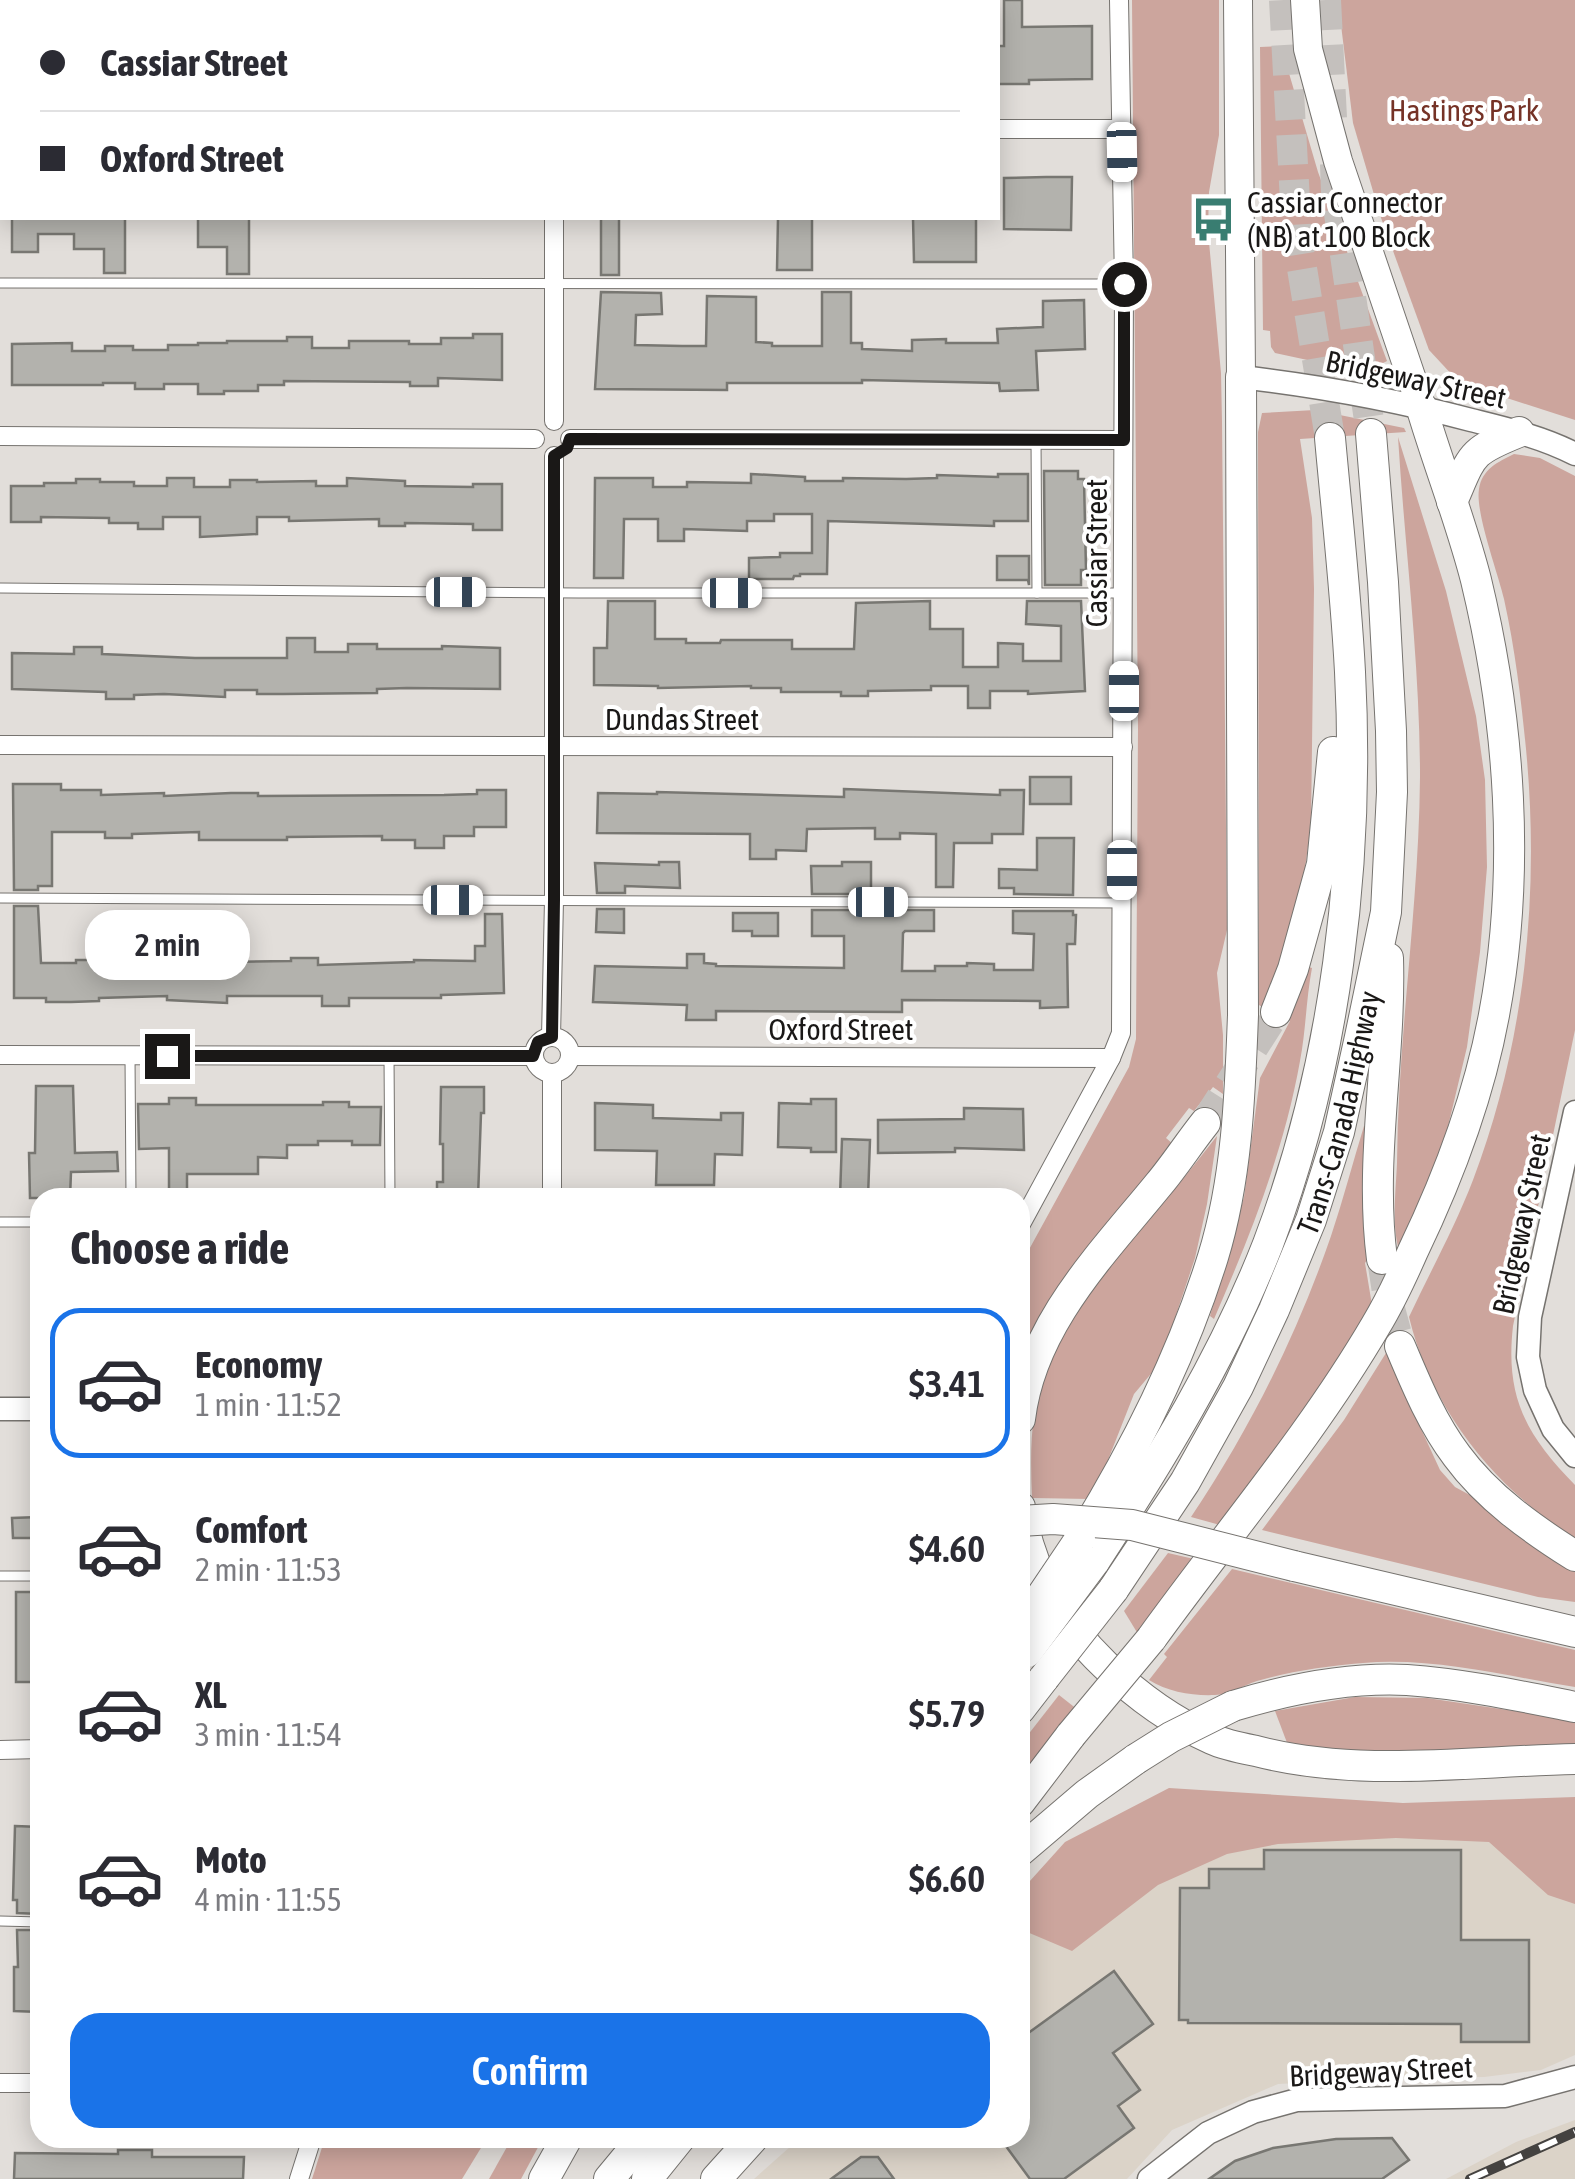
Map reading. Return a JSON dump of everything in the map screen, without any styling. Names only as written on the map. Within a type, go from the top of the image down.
[{"type":"highway","points":[[1087,1551],[1189,1326],[1214,1254],[1230,1180],[1243,1015],[1241,377]]},
{"type":"highway","points":[[1030,1789],[1151,1639],[1348,1371],[1379,1322],[1436,1203],[1476,1090],[1494,1016],[1506,931],[1508,778],[1475,578],[1421,406]]},
{"type":"highway","points":[[1452,502],[1475,452],[1519,432]]},
{"type":"highway","name":"Trans-Canada Highway","points":[[1030,1652],[1112,1590],[1184,1482],[1238,1387],[1274,1310],[1304,1238],[1339,1132],[1386,912],[1392,792],[1383,582],[1370,434]]},
{"type":"highway","name":"Trans-Canada Highway","points":[[1030,1651],[1087,1551],[1151,1475],[1228,1335],[1267,1247],[1313,1104],[1346,894],[1352,796],[1350,673],[1330,438]]},
{"type":"highway","points":[[1276,1012],[1293,969],[1322,864],[1331,788],[1343,585]]},
{"type":"highway","points":[[1382,1259],[1378,1210],[1389,1007],[1386,912]]},
{"type":"highway","points":[[1030,1375],[1046,1333],[1070,1295],[1205,1123]]},
{"type":"highway","points":[[1400,1346],[1417,1386],[1457,1456],[1486,1489],[1546,1538],[1575,1556]]},
{"type":"highway","points":[[1030,1520],[1132,1525],[1575,1632]]},
{"type":"highway","points":[[1030,1552],[1062,1616],[1092,1653],[1132,1691],[1164,1714],[1215,1741],[1314,1764],[1396,1766],[1575,1759]]},
{"type":"highway","points":[[1030,1842],[1087,1794],[1171,1737],[1232,1706],[1272,1694],[1317,1685],[1406,1680],[1575,1706]]},
{"type":"highway","points":[[544,2179],[562,2148]]},
{"type":"highway","points":[[610,2179],[635,2148]]},
{"type":"highway","points":[[646,2179],[672,2148]]},
{"type":"highway","points":[[716,2179],[743,2148]]},
{"type":"main road","points":[[1238,0],[1241,377]]},
{"type":"main road","points":[[1293,0],[1338,161],[1421,406]]},
{"type":"main road","points":[[1305,0],[1308,49]]},
{"type":"street","name":"Cassiar Street","points":[[1030,1208],[1121,1033],[1124,284],[1119,0]]},
{"type":"street","points":[[1000,129],[1122,129]]},
{"type":"street","points":[[554,220],[554,422]]},
{"type":"street","name":"Bridgeway Street","points":[[1241,377],[1421,406],[1519,432],[1575,454]]},
{"type":"street","points":[[554,422],[567,429],[570,439],[567,448],[554,456],[543,453],[535,439],[539,428],[554,422]]},
{"type":"street","points":[[0,436],[535,439]]},
{"type":"street","points":[[570,439],[1124,440]]},
{"type":"street","points":[[552,1037],[554,456]]},
{"type":"street","name":"Dundas Street","points":[[0,745],[1123,747]]},
{"type":"street","points":[[552,1037],[564,1042],[570,1056],[566,1068],[552,1074],[538,1069],[533,1056],[538,1042],[552,1037]]},
{"type":"street","points":[[0,1054],[533,1056]]},
{"type":"street","name":"Oxford Street","points":[[570,1056],[1111,1058]]},
{"type":"street","points":[[552,1074],[552,1188]]},
{"type":"street","name":"Bridgeway Street","points":[[1574,1120],[1530,1317],[1528,1357],[1535,1390],[1552,1430],[1575,1456]]},
{"type":"street","points":[[0,1409],[30,1409]]},
{"type":"street","points":[[0,1750],[30,1749]]},
{"type":"street","name":"Bridgeway Street","points":[[1150,2179],[1208,2133],[1253,2112],[1297,2100],[1504,2096],[1575,2077]]},
{"type":"street","points":[[0,2083],[30,2084]]},
{"type":"street","points":[[300,2179],[309,2148]]},
{"type":"lane","points":[[0,283],[1124,284]]},
{"type":"lane","points":[[1036,440],[1037,593]]},
{"type":"lane","points":[[0,588],[1124,593]]},
{"type":"lane","points":[[0,898],[1122,903]]},
{"type":"lane","points":[[130,1056],[131,1188]]},
{"type":"lane","points":[[389,1056],[390,1188]]},
{"type":"lane","points":[[0,1222],[30,1222]]},
{"type":"lane","points":[[0,1576],[30,1576]]},
{"type":"lane","points":[[0,1921],[30,1922]]},
{"type":"shaded area","points":[[1575,1815],[1575,2055],[1541,2070],[1484,2077],[1278,2084],[1172,2130],[1127,2179],[754,2179],[789,2148],[1030,2148],[1030,1933],[1150,1826]]},
{"type":"shaded area","points":[[1575,2120],[1575,2179],[1446,2179],[1516,2142]]},
{"type":"green space","points":[[1132,0],[1219,0],[1219,135],[1209,192],[1208,231],[1222,422],[1227,930],[1217,973],[1223,1094],[1213,1087],[1194,1111],[1189,1108],[1166,1138],[1173,1144],[1030,1354],[1030,1248],[1129,1067],[1136,1039],[1138,729]]},
{"type":"green space","name":"Hastings Park","points":[[1338,0],[1575,0],[1575,420],[1455,378],[1429,350],[1380,215],[1353,123]]},
{"type":"green space","points":[[1281,46],[1318,172],[1387,361],[1381,364],[1384,372],[1377,375],[1275,353],[1270,331],[1263,330],[1260,47]]},
{"type":"green space","points":[[1315,410],[1404,428],[1406,432],[1300,439],[1312,518],[1311,824],[1303,883],[1262,1007],[1258,432],[1262,413]]},
{"type":"green space","points":[[1398,437],[1446,591],[1476,716],[1485,780],[1487,867],[1467,1047],[1445,1139],[1400,1253],[1395,1221],[1398,1115],[1420,777],[1415,649]]},
{"type":"green space","points":[[1514,454],[1540,458],[1575,476],[1575,1030],[1511,1351],[1512,1374],[1523,1413],[1544,1449],[1575,1485],[1575,1539],[1519,1496],[1471,1444],[1433,1384],[1409,1317],[1466,1198],[1491,1128],[1516,1022],[1524,968],[1531,858],[1526,749],[1508,618],[1479,499],[1487,471]]},
{"type":"green space","points":[[1309,967],[1312,968],[1302,1049],[1285,1128],[1253,1225],[1214,1319],[1210,1316],[1244,1197],[1260,1078],[1290,1021],[1286,1017]]},
{"type":"green space","points":[[1371,1125],[1365,1263],[1372,1305],[1300,1419],[1220,1525],[1191,1517],[1252,1416],[1287,1346],[1331,1236],[1364,1126]]},
{"type":"green space","points":[[1217,1136],[1195,1258],[1160,1363],[1134,1394],[1090,1499],[1032,1498],[1034,1412],[1056,1344],[1088,1293]]},
{"type":"green space","points":[[1386,1353],[1440,1470],[1455,1487],[1479,1500],[1575,1572],[1575,1602],[1538,1597],[1262,1530],[1344,1420]]},
{"type":"green space","points":[[1168,1553],[1194,1559],[1138,1634],[1124,1611]]},
{"type":"green space","points":[[1232,1569],[1575,1650],[1575,1687],[1469,1669],[1389,1662],[1296,1672],[1215,1695],[1181,1692],[1149,1680],[1167,1657],[1164,1654]]},
{"type":"green space","points":[[1059,1695],[1078,1710],[1030,1767],[1030,1732]]},
{"type":"green space","points":[[1355,1697],[1427,1698],[1575,1720],[1575,1749],[1396,1755],[1289,1748],[1275,1711]]},
{"type":"green space","points":[[1169,1788],[1403,1803],[1575,1797],[1575,1904],[1548,1895],[1489,1842],[1396,1838],[1278,1844],[1227,1854],[1158,1885],[1072,1951],[1030,1933],[1030,1881],[1065,1842]]},
{"type":"green space","points":[[322,2148],[481,2148],[462,2179],[312,2179]]},
{"type":"green space","points":[[506,2148],[538,2148],[521,2179],[489,2179]]},
{"type":"building","points":[[1004,0],[1022,0],[1022,27],[1092,26],[1092,79],[1000,84],[1000,46],[1004,46]]},
{"type":"building","points":[[1072,177],[1071,230],[1004,229],[1004,178]]},
{"type":"building","points":[[12,220],[125,220],[125,273],[104,273],[104,249],[74,249],[74,234],[38,234],[38,252],[12,252]]},
{"type":"building","points":[[198,220],[249,220],[249,274],[227,274],[227,247],[198,247]]},
{"type":"building","points":[[601,220],[619,220],[619,275],[601,275]]},
{"type":"building","points":[[778,220],[812,220],[812,270],[777,270]]},
{"type":"building","points":[[913,220],[976,220],[976,262],[914,262]]},
{"type":"building","points":[[601,292],[661,293],[662,314],[636,315],[635,345],[706,346],[707,296],[756,297],[756,342],[772,346],[822,346],[822,292],[851,292],[851,343],[862,343],[862,349],[912,351],[912,340],[998,343],[997,329],[1043,327],[1043,301],[1084,300],[1085,349],[1036,351],[1038,390],[1000,391],[999,383],[862,380],[727,383],[727,390],[595,389]]},
{"type":"building","points":[[473,334],[502,334],[502,380],[438,378],[438,386],[410,386],[410,382],[284,381],[284,385],[258,385],[258,391],[224,394],[198,394],[198,384],[164,384],[164,389],[135,389],[135,383],[12,385],[12,344],[72,343],[72,351],[105,351],[105,346],[168,350],[168,345],[312,337],[312,348],[349,348],[349,341],[441,344],[441,338],[473,338]]},
{"type":"building","points":[[1044,471],[1078,471],[1078,479],[1084,479],[1086,570],[1081,570],[1081,585],[1045,585]]},
{"type":"building","points":[[751,474],[843,481],[1028,474],[1028,521],[994,521],[994,526],[828,521],[827,574],[749,579],[749,558],[812,553],[812,514],[774,514],[774,521],[747,521],[747,531],[684,529],[684,541],[658,541],[658,519],[624,519],[623,578],[594,578],[595,478],[653,478],[653,487],[687,487],[687,482],[751,483]]},
{"type":"building","points":[[167,478],[194,478],[194,487],[230,487],[230,480],[316,481],[316,486],[347,486],[347,478],[405,481],[405,486],[502,484],[502,530],[473,530],[473,524],[379,526],[379,519],[289,521],[289,517],[257,517],[257,534],[200,537],[200,517],[163,517],[163,529],[138,529],[138,523],[109,523],[109,518],[41,517],[41,522],[11,522],[11,486],[100,479],[134,482],[134,486],[167,486]]},
{"type":"building","points":[[997,556],[1029,556],[1029,585],[1028,580],[997,580]]},
{"type":"building","points":[[608,601],[655,601],[655,639],[686,639],[686,643],[792,640],[792,649],[854,649],[856,603],[930,601],[930,629],[963,629],[963,667],[998,667],[998,643],[1023,644],[1023,661],[1061,661],[1061,626],[1026,624],[1027,601],[1081,601],[1085,691],[990,691],[990,708],[968,708],[968,686],[841,696],[841,692],[781,692],[781,688],[751,686],[594,685],[594,648],[607,648]]},
{"type":"building","points":[[287,638],[315,638],[315,652],[348,652],[348,644],[377,644],[377,649],[500,648],[500,689],[407,688],[377,689],[377,693],[283,694],[225,690],[225,697],[164,694],[106,699],[106,692],[12,689],[12,653],[74,654],[74,647],[102,647],[102,654],[287,658]]},
{"type":"building","points":[[1030,777],[1071,777],[1071,804],[1030,804]]},
{"type":"building","points":[[13,784],[61,784],[61,790],[101,790],[101,795],[164,796],[444,795],[506,790],[506,827],[474,827],[474,836],[444,836],[444,848],[415,848],[415,840],[382,840],[382,836],[199,840],[199,832],[105,838],[105,832],[52,832],[52,886],[14,890]]},
{"type":"building","points":[[844,789],[1000,795],[1000,790],[1024,790],[1023,834],[992,834],[992,843],[954,843],[953,887],[936,887],[936,834],[900,833],[900,839],[875,839],[875,828],[807,829],[806,851],[776,850],[776,859],[750,859],[750,834],[597,833],[598,793],[844,797]]},
{"type":"building","points":[[1037,838],[1074,838],[1073,895],[1014,894],[1014,888],[999,888],[999,869],[1037,870]]},
{"type":"building","points":[[679,862],[680,888],[625,886],[625,893],[597,893],[595,863]]},
{"type":"building","points":[[842,862],[871,862],[871,894],[812,894],[811,866],[842,866]]},
{"type":"building","points":[[14,906],[38,906],[41,963],[107,960],[107,954],[134,954],[134,962],[193,962],[193,967],[230,967],[230,962],[291,958],[318,958],[318,965],[475,961],[475,946],[485,946],[485,914],[502,914],[504,993],[349,998],[349,1006],[322,1006],[322,996],[227,996],[227,1003],[167,1000],[167,996],[71,1002],[14,998]]},
{"type":"building","points":[[597,909],[624,909],[624,933],[596,932]]},
{"type":"building","points":[[812,910],[934,910],[934,931],[903,933],[902,971],[935,971],[935,966],[967,963],[994,964],[994,970],[1033,970],[1034,934],[1013,933],[1013,911],[1073,911],[1075,944],[1067,944],[1068,1007],[1040,1008],[1040,1001],[902,1000],[902,1012],[716,1011],[716,1020],[686,1020],[687,1005],[593,1002],[595,966],[687,968],[687,954],[704,954],[704,963],[716,966],[844,968],[844,936],[812,936]]},
{"type":"building","points":[[733,913],[778,913],[778,936],[733,931]]},
{"type":"building","points":[[36,1086],[73,1086],[75,1153],[117,1152],[118,1171],[71,1172],[70,1188],[30,1188],[30,1198],[29,1153],[35,1153]]},
{"type":"building","points":[[441,1087],[484,1087],[478,1188],[437,1188],[437,1182],[443,1182]]},
{"type":"building","points":[[169,1098],[196,1098],[196,1105],[349,1102],[349,1107],[381,1107],[380,1145],[318,1141],[318,1145],[287,1145],[287,1158],[258,1157],[258,1174],[187,1174],[187,1188],[169,1188],[169,1148],[139,1149],[138,1104],[169,1104]]},
{"type":"building","points":[[811,1099],[836,1099],[836,1152],[778,1147],[779,1103],[811,1104]]},
{"type":"building","points":[[595,1103],[653,1105],[653,1118],[721,1120],[721,1113],[743,1113],[742,1155],[715,1154],[714,1185],[656,1185],[657,1151],[595,1150]]},
{"type":"building","points":[[964,1108],[1023,1109],[1024,1150],[955,1148],[955,1152],[878,1153],[878,1120],[964,1119]]},
{"type":"building","points":[[842,1139],[870,1140],[868,1188],[840,1188]]},
{"type":"building","points":[[30,1517],[30,1538],[13,1538],[12,1518]]},
{"type":"building","points":[[16,1592],[30,1592],[30,1682],[16,1682]]},
{"type":"building","points":[[15,1826],[30,1827],[30,1914],[17,1913],[17,1900],[13,1900]]},
{"type":"building","points":[[1264,1850],[1461,1850],[1461,1940],[1529,1940],[1529,2042],[1461,2042],[1461,2024],[1179,2020],[1180,1888],[1209,1888],[1209,1869],[1264,1869]]},
{"type":"building","points":[[17,1930],[30,1930],[30,2012],[14,2011],[14,1967],[18,1967]]},
{"type":"building","points":[[1114,1971],[1153,2024],[1113,2053],[1140,2090],[1118,2106],[1134,2128],[1064,2179],[1030,2179],[1007,2148],[1030,2148],[1030,2032]]},
{"type":"building","points":[[1392,2138],[1409,2160],[1382,2179],[1209,2179],[1235,2161],[1273,2148],[1336,2139]]},
{"type":"building","points":[[118,2150],[152,2150],[152,2157],[244,2157],[243,2179],[14,2179],[15,2153],[118,2154]]},
{"type":"building","points":[[861,2157],[878,2157],[894,2179],[831,2179]]},
{"type":"tunnel","points":[[1284,0],[1297,238],[1330,438]]},
{"type":"tunnel","points":[[1326,0],[1332,118]]},
{"type":"tunnel","points":[[1335,164],[1371,434]]},
{"type":"tunnel","points":[[1205,1123],[1276,1012]]},
{"type":"tunnel","points":[[1382,1259],[1400,1346]]},
{"type":"railway","points":[[1470,2179],[1575,2132]]},
{"type":"place","name":"Cassiar Connector (NB) at 100 Block","points":[[1214,219]]},
{"type":"route","points":[[167,1056],[533,1056],[538,1042],[552,1037],[554,456],[567,448],[570,439],[1124,440],[1124,284]]}]
